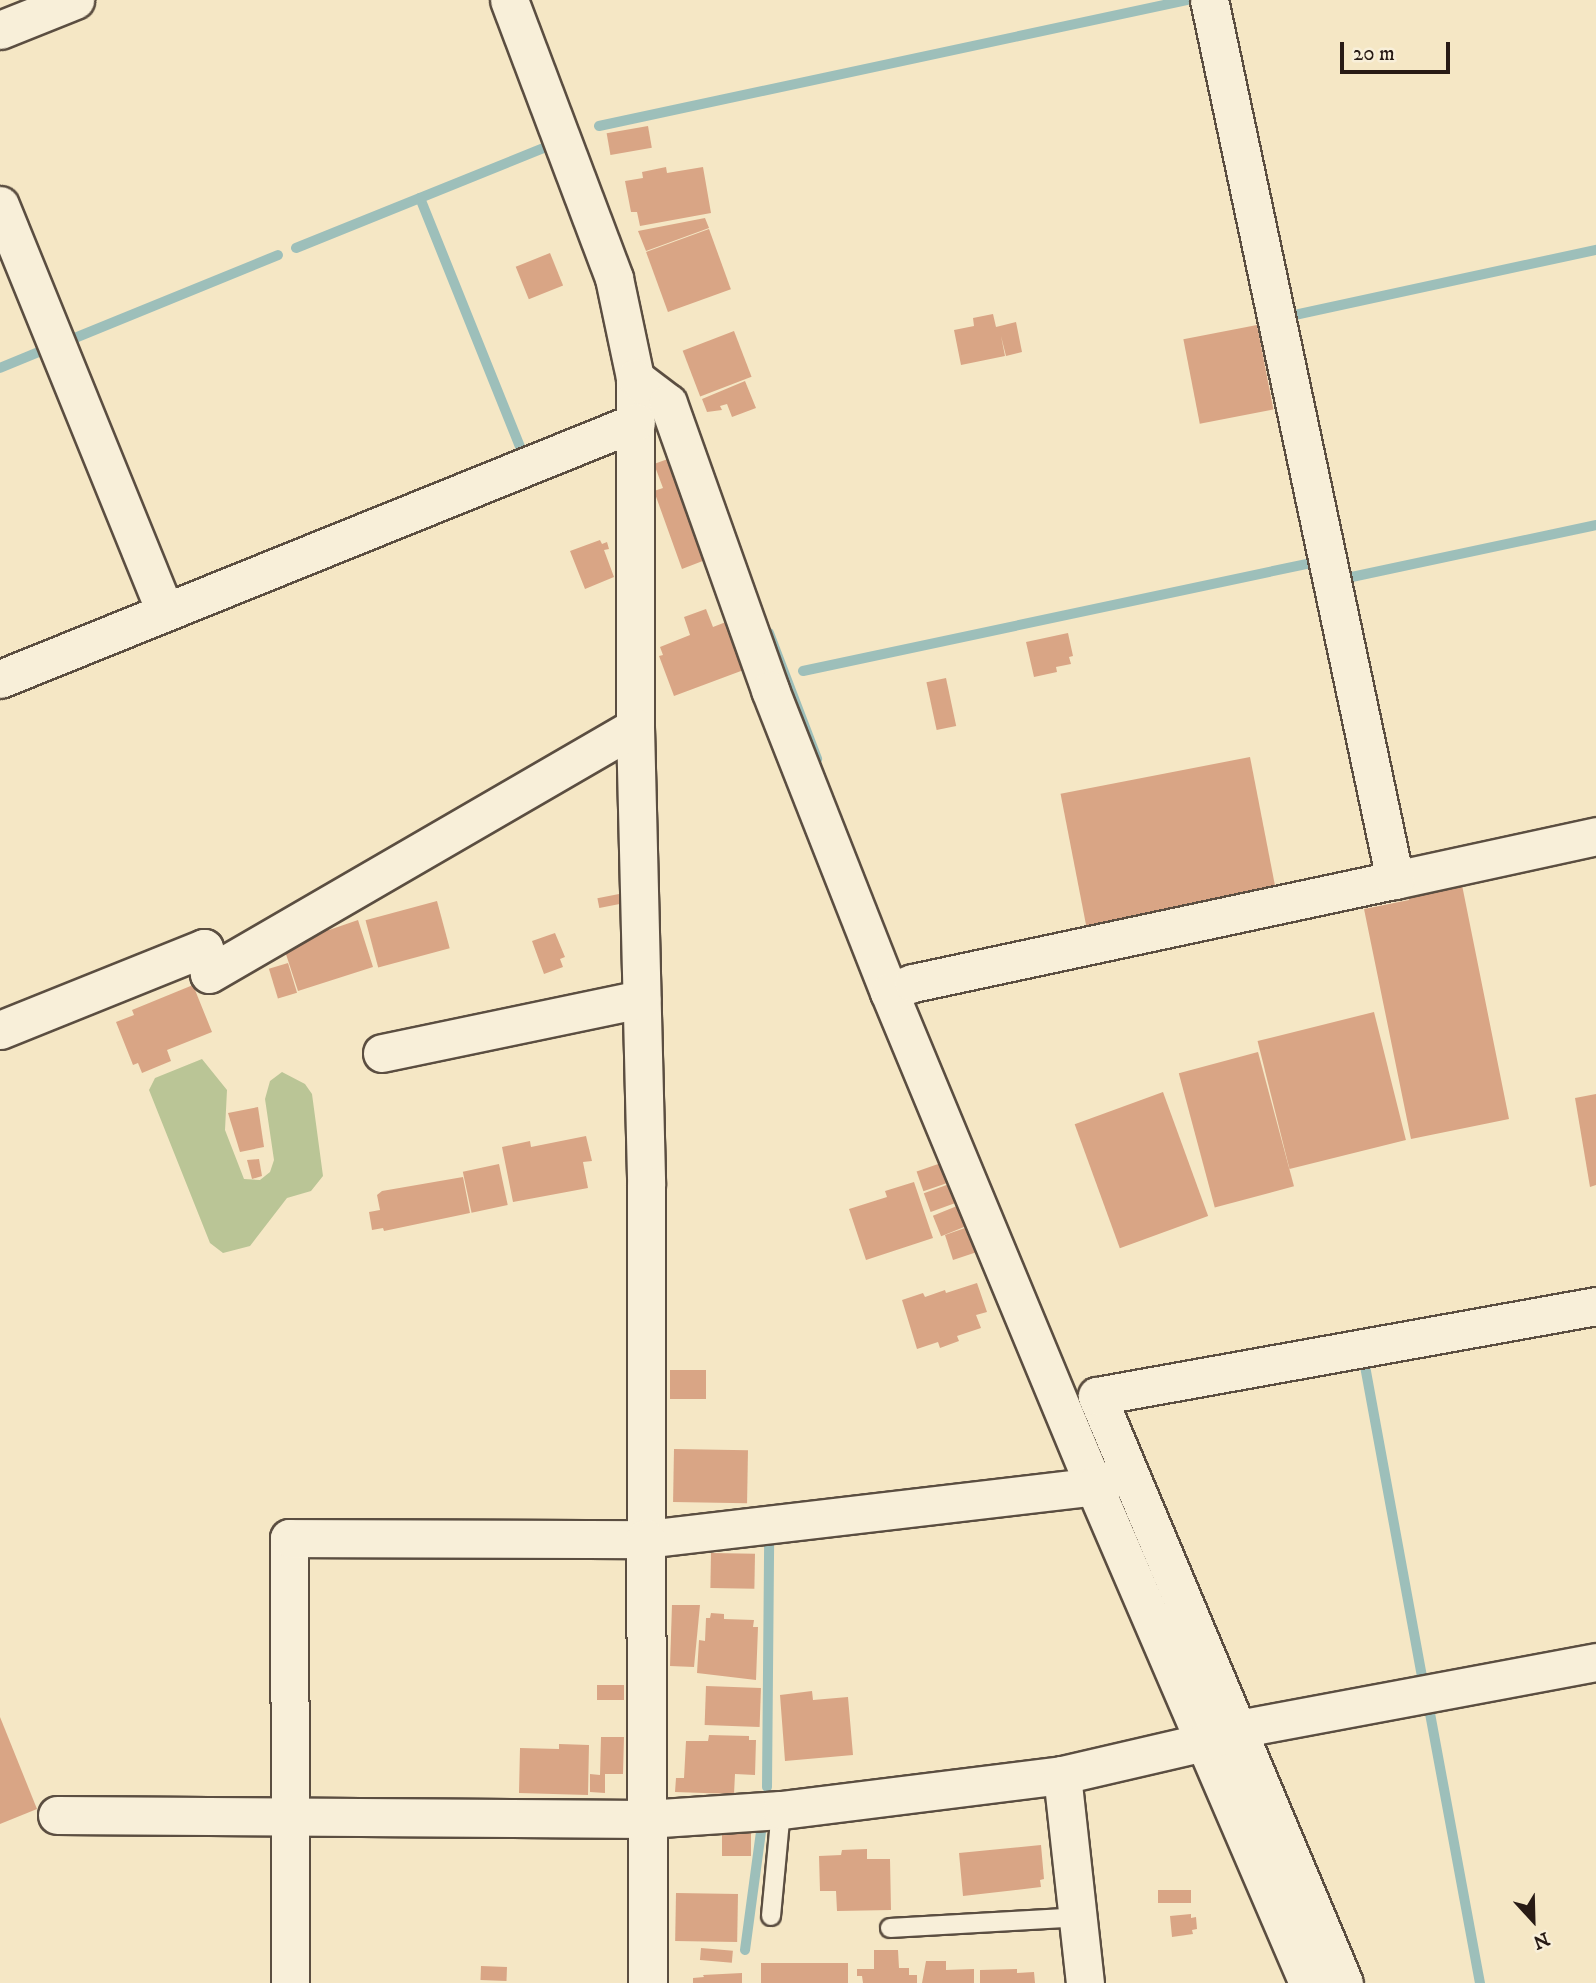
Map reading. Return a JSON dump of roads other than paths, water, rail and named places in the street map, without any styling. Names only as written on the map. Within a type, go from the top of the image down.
[{"type":"street","points":[[0,30],[75,0]]},
{"type":"street","points":[[509,0],[614,278],[635,378],[635,727],[646,1185],[648,1983]]},
{"type":"street","points":[[1209,0],[1395,880]]},
{"type":"street","points":[[0,205],[165,612]]},
{"type":"street","points":[[635,378],[668,402],[771,690],[898,988],[1220,1735],[1344,1983]]},
{"type":"street","points":[[0,679],[636,422]]},
{"type":"street","points":[[0,1030],[204,948],[208,974],[635,727]]},
{"type":"street","points":[[898,988],[1596,836]]},
{"type":"street","points":[[382,1053],[642,999]]},
{"type":"street","points":[[1111,1480],[1097,1396],[1596,1306]]},
{"type":"street","points":[[290,1983],[289,1538],[646,1539],[1111,1480]]},
{"type":"street","points":[[57,1815],[646,1819],[781,1810],[1062,1775],[1220,1735],[1596,1662]]},
{"type":"street","points":[[1220,1735],[1308,1983]]},
{"type":"street","points":[[1062,1775],[1085,1983]]},
{"type":"lane","points":[[771,1916],[781,1810]]},
{"type":"lane","points":[[890,1928],[1078,1917]]},
{"type":"waterway","points":[[599,126],[1187,0]]},
{"type":"waterway","points":[[296,248],[543,148]]},
{"type":"waterway","points":[[420,198],[522,452]]},
{"type":"waterway","points":[[1290,316],[1596,250]]},
{"type":"waterway","points":[[65,342],[278,255]]},
{"type":"waterway","points":[[0,368],[46,349],[44,344]]},
{"type":"waterway","points":[[1347,578],[1596,525]]},
{"type":"waterway","points":[[803,671],[1316,562],[1316,558]]},
{"type":"waterway","points":[[769,633],[817,759]]},
{"type":"waterway","points":[[1365,1366],[1422,1677]]},
{"type":"waterway","points":[[767,1787],[769,1541]]},
{"type":"waterway","points":[[1429,1708],[1480,1983]]},
{"type":"waterway","points":[[745,1950],[761,1831]]}]
